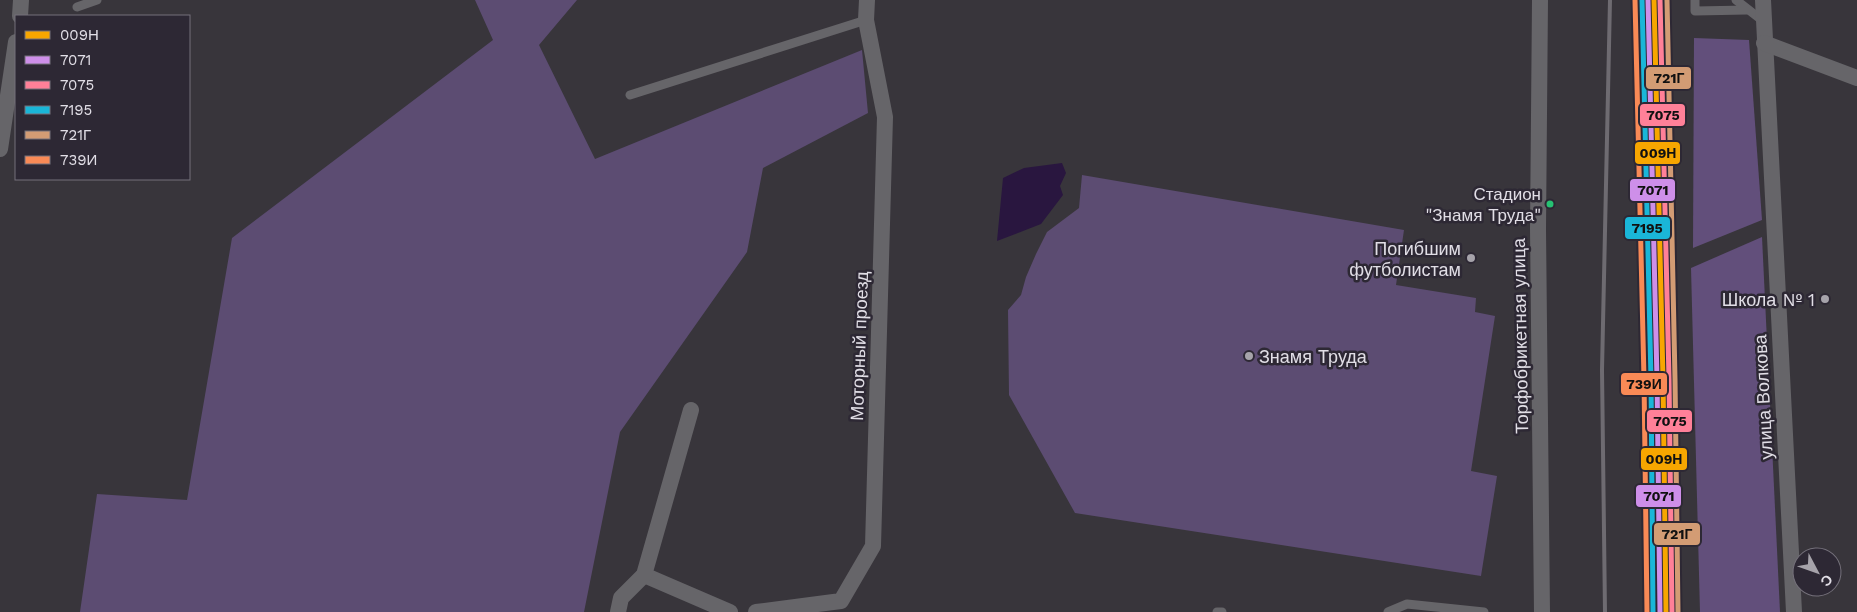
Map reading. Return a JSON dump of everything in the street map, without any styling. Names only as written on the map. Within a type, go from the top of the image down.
[{"type":"street","points":[[20,15],[21,0]]},
{"type":"street","name":"Моторный проезд","points":[[756,612],[841,601],[874,546],[885,117],[866,20],[867,0]]},
{"type":"street","name":"Торфобрикетная улица","points":[[1540,0],[1538,229],[1542,612]]},
{"type":"street","name":"улица Волкова","points":[[1763,0],[1794,612]]},
{"type":"street","points":[[1764,43],[1857,78]]},
{"type":"street","points":[[0,149],[15,49]]},
{"type":"street","points":[[618,612],[621,598],[644,575],[691,410]]},
{"type":"street","points":[[644,575],[730,612]]},
{"type":"lane","points":[[77,7],[97,0]]},
{"type":"lane","points":[[1695,0],[1695,11],[1747,10]]},
{"type":"lane","points":[[1736,0],[1763,22]]},
{"type":"lane","points":[[630,95],[866,20]]},
{"type":"lane","points":[[1388,612],[1407,604],[1484,612]]},
{"type":"lane","points":[[1217,612],[1222,612]]},
{"type":"shaded area","points":[[475,0],[577,0],[539,45],[595,159],[862,50],[868,113],[763,168],[747,252],[620,432],[584,612],[80,612],[97,494],[187,500],[232,238],[493,40]]},
{"type":"shaded area","points":[[1694,38],[1749,40],[1762,220],[1693,248]]},
{"type":"shaded area","points":[[1062,163],[1066,173],[1060,186],[1063,195],[1041,224],[997,241],[1003,178],[1024,168]]},
{"type":"shaded area","name":"Знамя Труда","points":[[1082,175],[1404,230],[1396,285],[1476,298],[1475,312],[1495,316],[1471,471],[1497,476],[1481,576],[1075,513],[1009,395],[1008,310],[1021,295],[1026,277],[1047,232],[1079,208]]},
{"type":"shaded area","points":[[1762,237],[1780,612],[1700,612],[1691,268]]},
{"type":"railway","points":[[1605,612],[1602,370],[1610,0]]},
{"type":"transit line","name":"739И","points":[[1635,0],[1644,379],[1647,612]]},
{"type":"transit line","name":"7195","points":[[1642,0],[1651,379],[1653,612]]},
{"type":"transit line","name":"7071","points":[[1648,0],[1657,379],[1660,612]]},
{"type":"transit line","name":"009Н","points":[[1654,0],[1663,379],[1666,612]]},
{"type":"transit line","name":"7075","points":[[1660,0],[1669,379],[1672,612]]},
{"type":"transit line","name":"721Г","points":[[1667,0],[1678,612]]},
{"type":"place","name":"Стадион \"Знамя Труда\"","points":[[1550,204]]},
{"type":"place","name":"Погибшим футболистам","points":[[1471,258]]},
{"type":"place","name":"Школа № 1","points":[[1825,299]]},
{"type":"place","name":"Знамя Труда","points":[[1249,356]]}]
